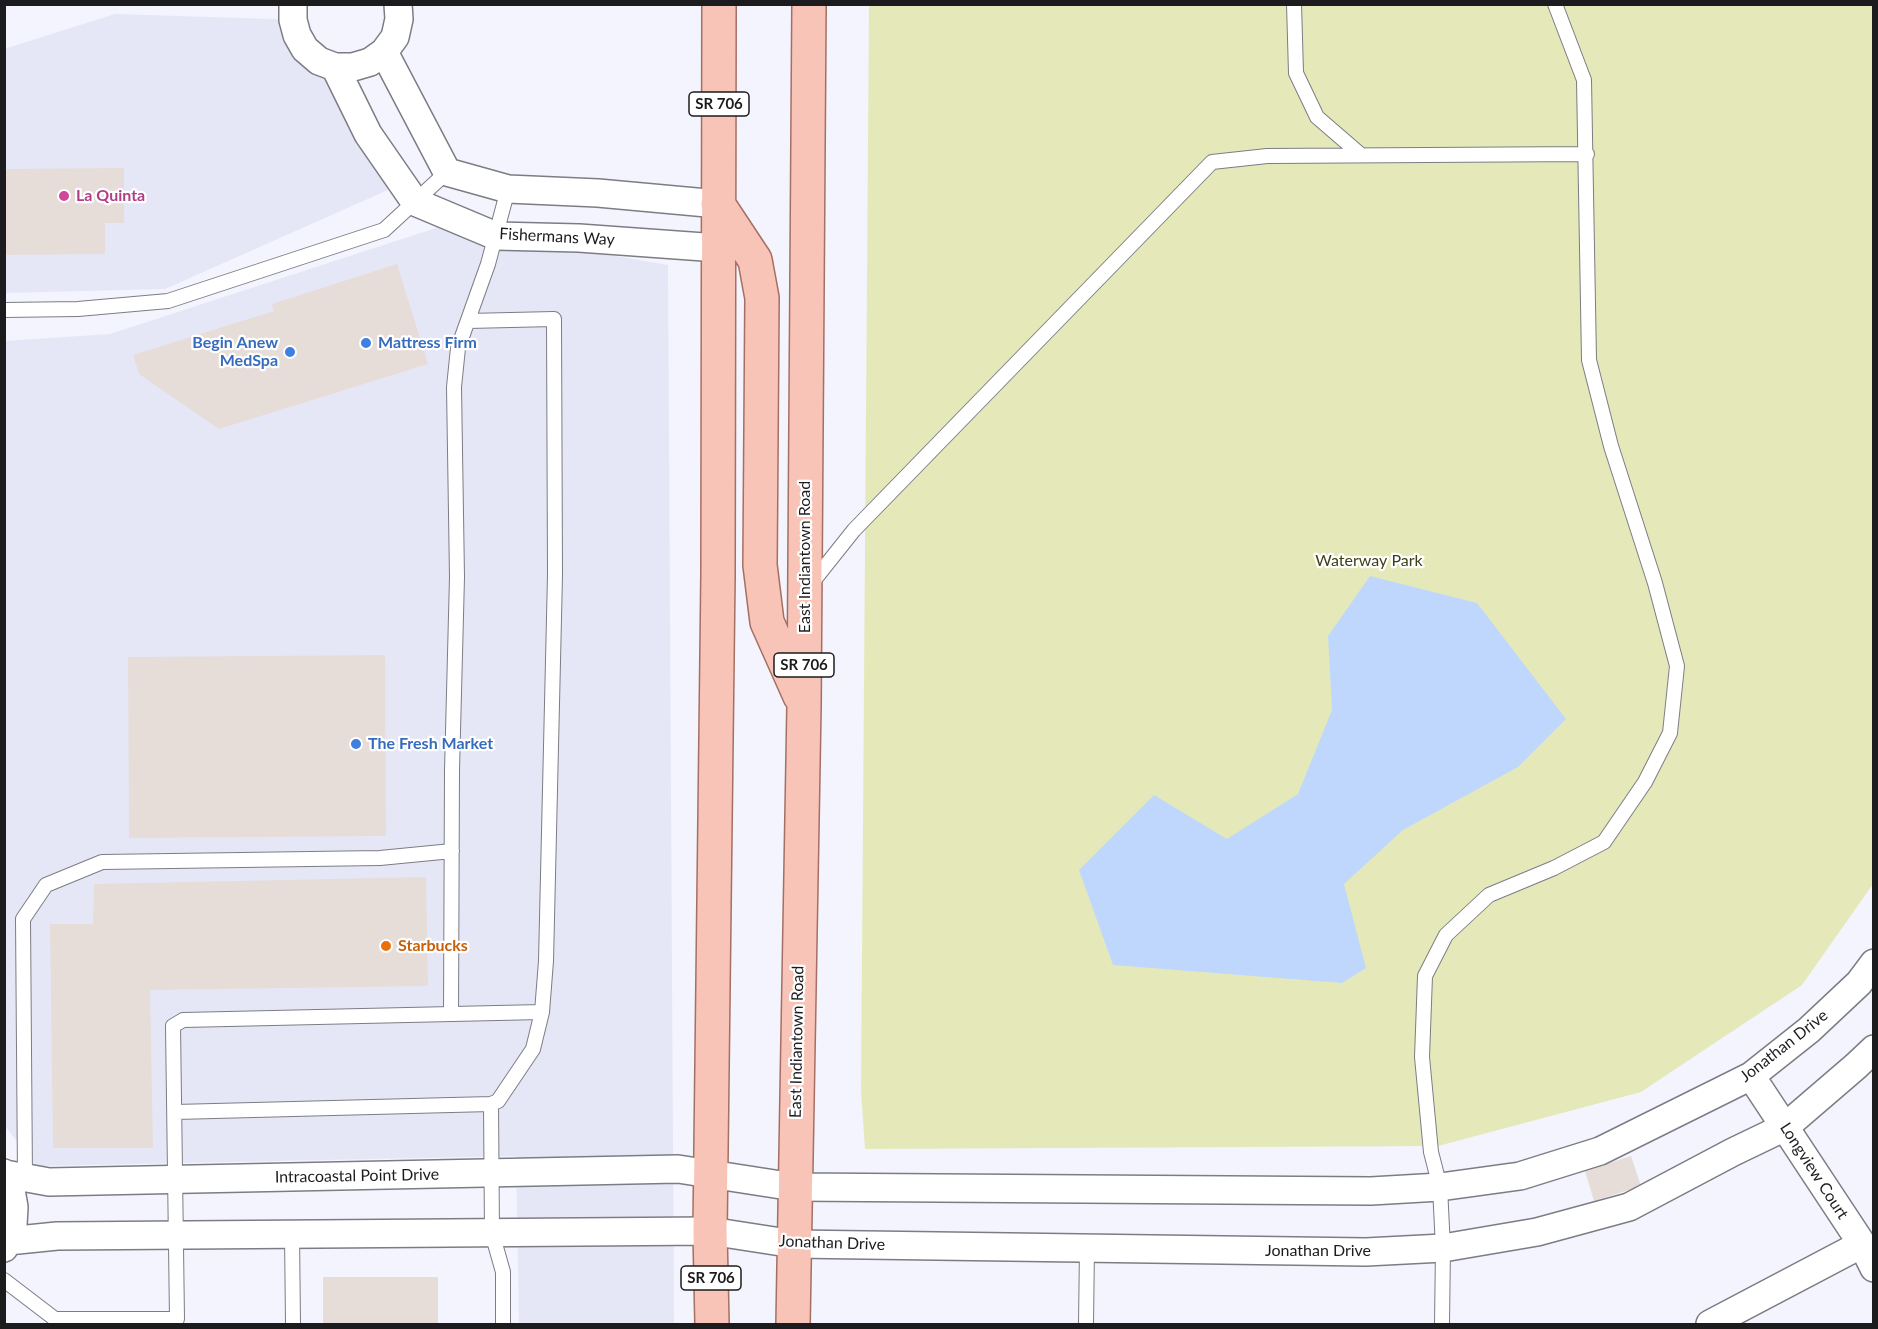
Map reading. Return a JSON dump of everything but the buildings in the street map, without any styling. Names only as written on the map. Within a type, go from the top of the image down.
[{"type":"main road","name":"SR 706","points":[[712,1324],[710,1231],[718,576],[719,4]]},
{"type":"main road","name":"East Indiantown Road","points":[[793,1324],[804,706],[809,4]]},
{"type":"main road","points":[[718,204],[754,260],[762,298],[760,565],[767,622],[804,706]]},
{"type":"street","points":[[293,4],[292,20],[305,49],[319,61],[335,67],[353,68],[370,62],[384,52],[395,37],[399,19],[398,4]]},
{"type":"street","points":[[384,52],[447,172],[508,189],[598,193],[718,204]]},
{"type":"street","points":[[335,67],[368,134],[415,202]]},
{"type":"street","name":"Fishermans Way","points":[[415,202],[496,236],[579,238],[718,248]]},
{"type":"street","name":"Jonathan Drive","points":[[711,1173],[794,1187],[1371,1191],[1440,1187],[1520,1176],[1600,1151],[1751,1076],[1809,1030],[1859,983],[1874,963]]},
{"type":"street","name":"Jonathan Drive","points":[[710,1231],[794,1244],[1366,1252],[1443,1248],[1537,1232],[1629,1207],[1785,1126],[1874,1049]]},
{"type":"street","name":"Longview Court","points":[[1751,1076],[1868,1256]]},
{"type":"street","name":"Intracoastal Point Drive","points":[[12,1175],[49,1182],[678,1169],[711,1173]]},
{"type":"street","points":[[12,1175],[13,1224],[6,1245],[57,1236],[710,1231]]},
{"type":"street","points":[[1710,1324],[1868,1256]]},
{"type":"lane","points":[[1294,4],[1296,73],[1317,117],[1361,155]]},
{"type":"lane","points":[[1442,1324],[1443,1248],[1440,1187],[1431,1152],[1422,1057],[1425,976],[1446,935],[1489,895],[1554,868],[1604,842],[1645,782],[1670,733],[1677,666],[1655,583],[1611,447],[1589,360],[1584,80],[1555,4]]},
{"type":"lane","points":[[805,591],[854,530],[1212,162],[1267,156],[1587,154]]},
{"type":"lane","points":[[4,310],[78,309],[168,301],[384,230],[447,172]]},
{"type":"lane","points":[[451,1014],[457,577],[454,387],[458,348],[496,236],[508,189]]},
{"type":"lane","points":[[175,1112],[491,1104],[498,1101],[533,1049],[542,1012],[546,961],[555,575],[554,320],[468,321]]},
{"type":"lane","points":[[12,1175],[23,919],[46,885],[102,862],[380,858],[452,851]]},
{"type":"lane","points":[[4,1280],[56,1319],[177,1319],[172,1026],[183,1020],[542,1012]]},
{"type":"lane","points":[[491,1104],[492,1233],[503,1272],[503,1324]]},
{"type":"lane","points":[[292,1234],[293,1324]]},
{"type":"lane","points":[[1086,1248],[1086,1324]]},
{"type":"shaded area","points":[[115,14],[304,20],[388,190],[165,289],[5,293],[4,49]]},
{"type":"shaded area","points":[[442,226],[668,265],[674,1324],[519,1324],[516,1156],[36,1166],[5,1126],[5,341],[110,334]]},
{"type":"green space","name":"Waterway Park","points":[[869,5],[1873,5],[1873,884],[1802,985],[1641,1092],[1438,1146],[865,1149],[861,1090]]},
{"type":"water","points":[[1370,576],[1477,603],[1566,719],[1518,767],[1403,830],[1344,884],[1366,968],[1342,983],[1113,965],[1079,870],[1154,795],[1227,839],[1298,794],[1332,710],[1328,636]]},
{"type":"place","name":"La Quinta","points":[[64,196]]},
{"type":"place","name":"Mattress Firm","points":[[366,343]]},
{"type":"place","name":"Begin Anew MedSpa","points":[[290,352]]},
{"type":"place","name":"The Fresh Market","points":[[356,744]]},
{"type":"place","name":"Starbucks","points":[[386,946]]}]
